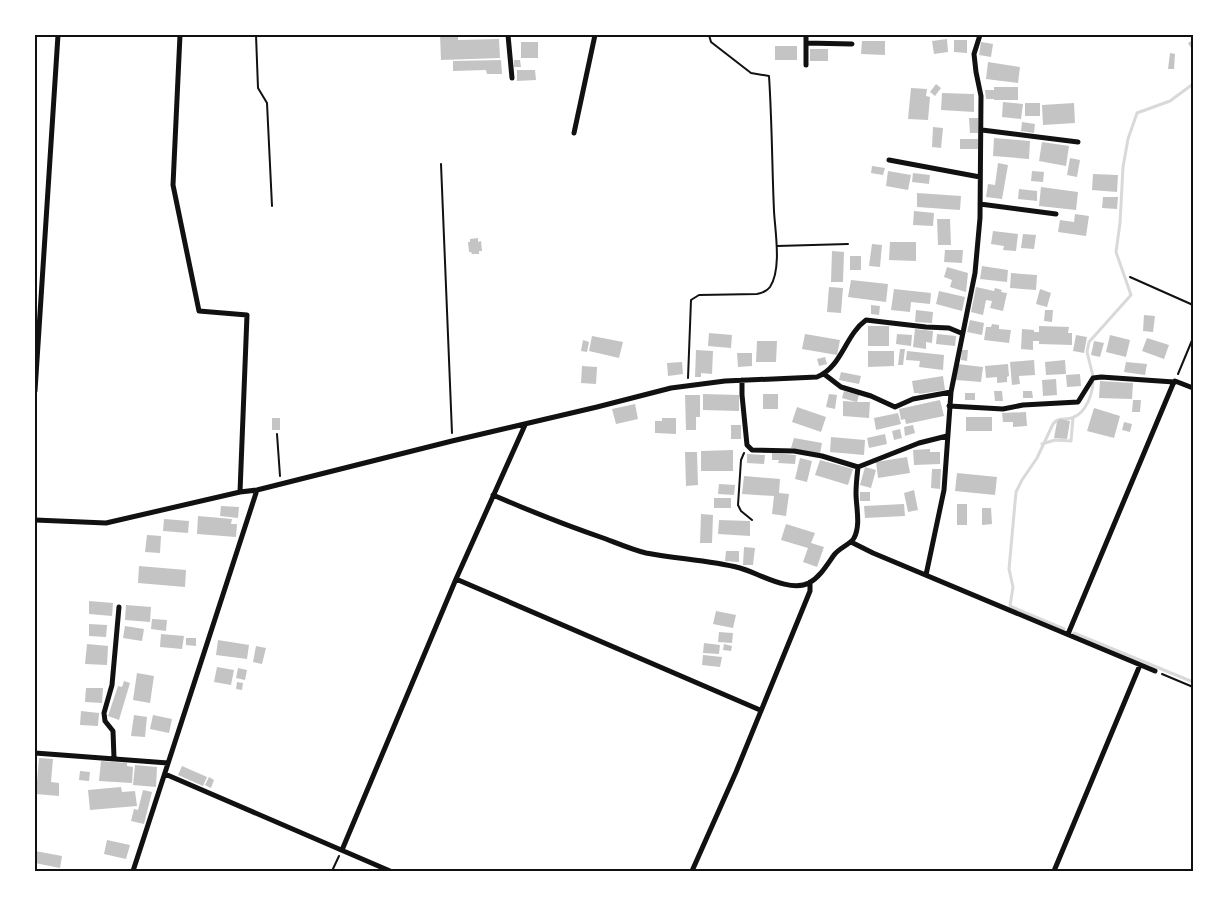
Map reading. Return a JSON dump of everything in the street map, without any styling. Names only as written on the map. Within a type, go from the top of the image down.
[{"type":"street","points":[[35,391],[58,35]]},
{"type":"street","points":[[180,35],[173,185],[199,311],[246,315],[240,492]]},
{"type":"street","points":[[508,35],[512,78]]},
{"type":"street","points":[[574,133],[594,35]]},
{"type":"street","points":[[806,35],[806,65]]},
{"type":"street","points":[[926,575],[944,490],[950,392],[961,332],[975,273],[980,204],[982,130],[981,96],[974,54],[980,35]]},
{"type":"street","points":[[806,43],[852,44]]},
{"type":"street","points":[[982,130],[1078,142]]},
{"type":"street","points":[[889,160],[980,177]]},
{"type":"street","points":[[980,204],[1056,214]]},
{"type":"street","points":[[35,520],[106,524],[240,492],[257,490],[688,385],[742,380],[817,377],[824,374],[844,349],[855,330],[866,320],[949,328],[961,332]]},
{"type":"street","points":[[824,374],[841,387],[872,396],[895,407],[914,399],[950,392]]},
{"type":"street","points":[[949,406],[1003,409],[1023,405],[1078,402],[1093,378],[1101,377],[1175,382],[1193,388]]},
{"type":"street","points":[[742,380],[748,447],[752,450],[781,450],[822,456],[858,467],[919,443],[947,436]]},
{"type":"street","points":[[1068,634],[1130,483],[1175,382]]},
{"type":"street","points":[[342,850],[456,579],[525,425]]},
{"type":"street","points":[[493,495],[546,517],[644,553],[742,568],[791,585],[803,585],[810,582],[829,564],[842,547],[854,538],[858,520],[856,486],[858,467]]},
{"type":"street","points":[[133,871],[257,490]]},
{"type":"street","points":[[851,542],[1155,671]]},
{"type":"street","points":[[456,579],[760,710]]},
{"type":"street","points":[[692,871],[736,772],[810,591],[810,582]]},
{"type":"street","points":[[114,758],[113,731],[106,721],[104,713],[112,685],[119,607]]},
{"type":"street","points":[[1054,871],[1140,665]]},
{"type":"street","points":[[35,753],[168,762]]},
{"type":"street","points":[[165,774],[390,871]]},
{"type":"path","points":[[256,35],[258,88],[267,103],[272,206]]},
{"type":"path","points":[[688,385],[691,300],[700,296],[757,294],[764,292],[770,288],[775,272],[777,246],[769,76],[751,73],[711,42],[709,35]]},
{"type":"path","points":[[442,164],[452,441]]},
{"type":"path","points":[[777,246],[848,244]]},
{"type":"path","points":[[1130,277],[1193,305]]},
{"type":"path","points":[[1175,382],[1193,338]]},
{"type":"path","points":[[277,434],[281,483]]},
{"type":"path","points":[[748,447],[744,451],[741,460],[738,506],[741,512],[752,520]]},
{"type":"path","points":[[1155,671],[1193,687]]},
{"type":"path","points":[[332,871],[342,850]]},
{"type":"building","points":[[440,35],[458,35],[458,40],[499,39],[500,58],[441,60]]},
{"type":"building","points":[[947,39],[948,52],[934,54],[932,41]]},
{"type":"building","points":[[954,40],[967,40],[967,53],[954,52]]},
{"type":"building","points":[[1193,40],[1193,51],[1188,43]]},
{"type":"building","points":[[862,41],[885,41],[885,55],[861,54]]},
{"type":"building","points":[[521,42],[538,42],[538,58],[521,58]]},
{"type":"building","points":[[981,42],[993,44],[991,57],[979,55]]},
{"type":"building","points":[[775,46],[797,46],[797,60],[775,60]]},
{"type":"building","points":[[810,49],[828,49],[828,61],[810,61]]},
{"type":"building","points":[[1170,53],[1175,54],[1174,69],[1168,69]]},
{"type":"building","points":[[501,60],[502,74],[487,74],[486,70],[453,71],[453,61]]},
{"type":"building","points":[[514,60],[520,60],[521,67],[514,67]]},
{"type":"building","points":[[988,62],[1020,67],[1018,83],[986,79]]},
{"type":"building","points":[[517,70],[535,70],[536,80],[517,81]]},
{"type":"building","points":[[936,84],[941,88],[935,96],[930,92]]},
{"type":"building","points":[[994,87],[1018,87],[1018,100],[986,99],[985,90],[994,90]]},
{"type":"building","points":[[911,88],[927,89],[926,96],[930,97],[928,120],[908,119]]},
{"type":"building","points":[[942,93],[974,94],[974,112],[941,110]]},
{"type":"building","points":[[1003,102],[1023,104],[1021,119],[1002,117]]},
{"type":"building","points":[[1025,103],[1040,103],[1040,116],[1025,116]]},
{"type":"building","points":[[1074,103],[1075,123],[1043,125],[1042,105]]},
{"type":"building","points":[[969,118],[978,118],[978,133],[970,133]]},
{"type":"building","points":[[1022,122],[1035,124],[1034,133],[1021,131]]},
{"type":"building","points":[[933,127],[943,128],[941,148],[932,147]]},
{"type":"building","points":[[994,138],[1030,141],[1029,159],[993,156]]},
{"type":"building","points":[[960,139],[978,139],[978,149],[960,149]]},
{"type":"building","points":[[1042,142],[1069,146],[1066,166],[1039,161]]},
{"type":"building","points":[[1070,158],[1080,160],[1077,177],[1067,175]]},
{"type":"building","points":[[998,163],[1008,165],[1002,199],[986,197],[988,184],[995,185]]},
{"type":"building","points":[[872,166],[885,168],[883,175],[871,173]]},
{"type":"building","points":[[888,171],[911,175],[908,190],[886,186]]},
{"type":"building","points":[[1032,171],[1044,172],[1043,182],[1031,181]]},
{"type":"building","points":[[913,173],[930,175],[929,184],[912,182]]},
{"type":"building","points":[[1093,174],[1118,175],[1117,192],[1092,190]]},
{"type":"building","points":[[1041,187],[1078,192],[1076,210],[1039,206]]},
{"type":"building","points":[[1019,189],[1037,191],[1037,201],[1018,199]]},
{"type":"building","points":[[917,193],[961,196],[960,210],[917,207]]},
{"type":"building","points":[[1103,197],[1118,197],[1117,209],[1102,208]]},
{"type":"building","points":[[914,211],[934,213],[933,226],[913,225]]},
{"type":"building","points":[[1075,214],[1089,216],[1086,236],[1058,232],[1060,220],[1074,222]]},
{"type":"building","points":[[937,219],[950,219],[951,245],[938,245]]},
{"type":"building","points":[[993,231],[1018,234],[1016,251],[1003,250],[1004,246],[991,244]]},
{"type":"building","points":[[1023,234],[1036,235],[1034,249],[1021,248]]},
{"type":"building","points":[[478,238],[478,242],[481,241],[482,251],[479,251],[479,254],[472,254],[469,252],[468,242],[470,242],[470,239]]},
{"type":"building","points":[[890,242],[916,242],[916,261],[889,260]]},
{"type":"building","points":[[872,244],[882,245],[880,267],[869,266]]},
{"type":"building","points":[[945,250],[963,250],[962,263],[944,262]]},
{"type":"building","points":[[832,251],[844,252],[843,282],[831,282]]},
{"type":"building","points":[[850,256],[861,256],[861,270],[850,270]]},
{"type":"building","points":[[982,266],[1008,270],[1007,282],[980,279]]},
{"type":"building","points":[[947,267],[968,273],[966,292],[950,287],[952,280],[944,277]]},
{"type":"building","points":[[1011,273],[1037,275],[1036,290],[1010,288]]},
{"type":"building","points":[[851,280],[888,284],[886,302],[848,297]]},
{"type":"building","points":[[829,287],[843,288],[841,313],[827,312]]},
{"type":"building","points":[[976,287],[994,291],[995,288],[1007,293],[1003,311],[990,308],[992,301],[986,300],[983,315],[971,312]]},
{"type":"building","points":[[894,289],[931,293],[930,304],[911,302],[910,312],[891,310]]},
{"type":"building","points":[[1040,289],[1051,293],[1047,307],[1036,304]]},
{"type":"building","points":[[939,291],[965,297],[962,311],[936,304]]},
{"type":"building","points":[[871,305],[880,306],[879,315],[871,314]]},
{"type":"building","points":[[916,310],[933,312],[932,323],[915,322]]},
{"type":"building","points":[[1045,310],[1053,310],[1052,322],[1044,321]]},
{"type":"building","points":[[1144,315],[1155,316],[1153,332],[1143,331]]},
{"type":"building","points":[[970,320],[984,323],[982,335],[967,332]]},
{"type":"building","points":[[992,324],[999,325],[999,329],[1011,330],[1009,343],[984,340],[986,327],[991,327]]},
{"type":"building","points":[[868,326],[889,326],[889,346],[868,346]]},
{"type":"building","points":[[1039,326],[1069,327],[1068,333],[1072,333],[1072,345],[1039,344],[1039,341],[1033,341],[1033,350],[1021,349],[1022,329],[1039,332]]},
{"type":"building","points":[[915,329],[933,331],[932,343],[926,342],[926,349],[913,347]]},
{"type":"building","points":[[709,333],[732,335],[731,348],[708,346]]},
{"type":"building","points":[[805,334],[840,340],[837,355],[802,349]]},
{"type":"building","points":[[897,334],[912,335],[911,346],[896,344]]},
{"type":"building","points":[[937,334],[956,336],[955,346],[936,344]]},
{"type":"building","points":[[1076,335],[1087,337],[1084,353],[1073,351]]},
{"type":"building","points":[[1110,335],[1130,340],[1126,357],[1106,352]]},
{"type":"building","points":[[592,336],[623,342],[619,358],[589,351]]},
{"type":"building","points":[[1147,338],[1169,345],[1164,359],[1142,351]]},
{"type":"building","points":[[583,340],[589,342],[587,352],[581,351]]},
{"type":"building","points":[[757,341],[777,341],[776,362],[756,362]]},
{"type":"building","points":[[1094,341],[1104,343],[1100,357],[1091,355]]},
{"type":"building","points":[[900,349],[905,349],[903,365],[898,365]]},
{"type":"building","points":[[696,350],[713,351],[712,374],[701,373],[701,377],[695,377]]},
{"type":"building","points":[[962,350],[968,350],[967,361],[961,360]]},
{"type":"building","points":[[868,351],[894,351],[894,366],[868,367]]},
{"type":"building","points":[[907,351],[944,355],[943,370],[919,367],[920,361],[906,360]]},
{"type":"building","points":[[737,353],[752,353],[752,366],[738,367]]},
{"type":"building","points":[[825,357],[827,364],[819,366],[817,359]]},
{"type":"building","points":[[1034,360],[1035,375],[1019,376],[1020,384],[1012,385],[1010,362]]},
{"type":"building","points":[[1065,360],[1066,374],[1046,375],[1045,362]]},
{"type":"building","points":[[682,362],[683,374],[668,376],[667,363]]},
{"type":"building","points":[[1126,362],[1147,364],[1145,375],[1124,372]]},
{"type":"building","points":[[957,364],[983,367],[981,382],[956,380]]},
{"type":"building","points":[[1008,364],[1009,376],[1007,377],[1007,382],[997,383],[997,377],[986,378],[985,366]]},
{"type":"building","points":[[582,366],[597,367],[596,384],[581,383]]},
{"type":"building","points":[[841,372],[861,376],[859,384],[839,380]]},
{"type":"building","points":[[1080,374],[1081,386],[1067,387],[1066,375]]},
{"type":"building","points":[[943,376],[945,390],[914,393],[912,381]]},
{"type":"building","points":[[1056,379],[1057,395],[1043,396],[1042,380]]},
{"type":"building","points":[[1100,381],[1133,383],[1132,399],[1099,398]]},
{"type":"building","points":[[844,391],[859,395],[857,402],[870,402],[869,418],[843,416],[843,401],[856,402],[842,398]]},
{"type":"building","points":[[994,391],[1002,391],[1003,401],[995,401]]},
{"type":"building","points":[[1023,391],[1032,391],[1033,398],[1023,398]]},
{"type":"building","points":[[965,393],[975,393],[975,400],[965,400]]},
{"type":"building","points":[[703,394],[739,395],[739,411],[703,410]]},
{"type":"building","points":[[763,394],[778,394],[778,409],[763,409]]},
{"type":"building","points":[[829,394],[837,395],[835,409],[826,407]]},
{"type":"building","points":[[685,395],[700,395],[700,417],[696,417],[696,430],[686,430]]},
{"type":"building","points":[[940,400],[944,416],[906,424],[905,419],[901,420],[899,409]]},
{"type":"building","points":[[1133,400],[1141,400],[1140,412],[1132,412]]},
{"type":"building","points":[[635,404],[638,419],[616,424],[612,409]]},
{"type":"building","points":[[797,407],[826,417],[821,432],[792,422]]},
{"type":"building","points":[[1094,408],[1120,416],[1114,438],[1087,431]]},
{"type":"building","points":[[1026,412],[1027,426],[1013,427],[1013,422],[1003,422],[1002,413]]},
{"type":"building","points":[[898,413],[901,424],[876,430],[874,418]]},
{"type":"building","points":[[966,417],[992,417],[992,431],[966,431]]},
{"type":"building","points":[[272,418],[280,418],[280,430],[272,430]]},
{"type":"building","points":[[662,418],[676,418],[676,434],[655,433],[655,421],[662,421]]},
{"type":"building","points":[[1060,419],[1070,421],[1067,439],[1054,438],[1057,422]]},
{"type":"building","points":[[1124,422],[1132,424],[1130,432],[1122,430]]},
{"type":"building","points":[[731,425],[741,425],[741,439],[731,439]]},
{"type":"building","points":[[913,425],[915,433],[905,436],[904,427]]},
{"type":"building","points":[[900,429],[902,438],[894,440],[892,431]]},
{"type":"building","points":[[885,434],[887,444],[869,448],[867,438]]},
{"type":"building","points":[[831,437],[865,440],[864,455],[830,452]]},
{"type":"building","points":[[794,438],[822,443],[820,454],[791,448]]},
{"type":"building","points":[[930,449],[930,452],[940,452],[940,464],[914,465],[913,450]]},
{"type":"building","points":[[733,450],[733,471],[701,471],[701,451]]},
{"type":"building","points":[[685,452],[697,452],[698,485],[686,486]]},
{"type":"building","points":[[772,453],[796,455],[795,464],[778,463],[779,460],[772,460]]},
{"type":"building","points":[[747,454],[765,455],[764,464],[747,463]]},
{"type":"building","points":[[907,457],[910,473],[878,478],[876,462]]},
{"type":"building","points":[[800,458],[812,461],[807,482],[795,479]]},
{"type":"building","points":[[820,460],[853,469],[848,485],[815,475]]},
{"type":"building","points":[[865,467],[876,470],[871,488],[860,485]]},
{"type":"building","points":[[932,469],[941,469],[940,489],[931,488]]},
{"type":"building","points":[[957,473],[997,477],[995,495],[955,491]]},
{"type":"building","points":[[744,476],[780,479],[779,493],[789,494],[786,516],[772,514],[774,496],[742,494]]},
{"type":"building","points":[[719,484],[735,485],[734,495],[718,494]]},
{"type":"building","points":[[914,490],[918,510],[908,512],[904,493]]},
{"type":"building","points":[[860,492],[870,492],[870,501],[860,501]]},
{"type":"building","points":[[714,498],[731,498],[731,508],[714,508]]},
{"type":"building","points":[[904,504],[905,516],[865,518],[864,506]]},
{"type":"building","points":[[957,504],[967,504],[967,525],[957,525]]},
{"type":"building","points":[[221,506],[239,507],[238,518],[220,516]]},
{"type":"building","points":[[982,508],[991,508],[992,524],[982,525]]},
{"type":"building","points":[[701,514],[713,515],[712,543],[700,543]]},
{"type":"building","points":[[198,516],[232,519],[231,524],[237,524],[236,537],[197,534]]},
{"type":"building","points":[[164,519],[189,521],[188,533],[163,531]]},
{"type":"building","points":[[719,520],[750,521],[750,536],[718,534]]},
{"type":"building","points":[[786,524],[815,533],[811,543],[824,547],[817,567],[803,562],[808,548],[781,540]]},
{"type":"building","points":[[147,535],[161,536],[160,553],[145,552]]},
{"type":"building","points":[[744,547],[755,548],[753,565],[743,565]]},
{"type":"building","points":[[726,551],[739,551],[739,562],[725,561]]},
{"type":"building","points":[[139,566],[186,570],[185,587],[138,583]]},
{"type":"building","points":[[89,601],[113,603],[112,616],[89,614]]},
{"type":"building","points":[[126,605],[151,607],[150,622],[125,620]]},
{"type":"building","points":[[716,611],[736,615],[733,628],[713,624]]},
{"type":"building","points":[[152,619],[167,620],[166,631],[151,629]]},
{"type":"building","points":[[89,624],[107,625],[106,637],[89,636]]},
{"type":"building","points":[[125,626],[144,629],[142,641],[123,638]]},
{"type":"building","points":[[719,632],[733,633],[732,643],[718,642]]},
{"type":"building","points":[[161,634],[184,636],[182,649],[160,647]]},
{"type":"building","points":[[186,638],[196,638],[196,646],[186,645]]},
{"type":"building","points":[[218,640],[249,645],[247,659],[216,655]]},
{"type":"building","points":[[704,643],[720,645],[719,654],[703,653]]},
{"type":"building","points":[[87,644],[108,646],[107,665],[85,664]]},
{"type":"building","points":[[724,644],[732,646],[731,651],[723,650]]},
{"type":"building","points":[[256,646],[266,648],[262,664],[253,662]]},
{"type":"building","points":[[703,655],[722,657],[720,667],[702,665]]},
{"type":"building","points":[[217,667],[234,670],[231,685],[214,682]]},
{"type":"building","points":[[238,668],[247,670],[245,680],[236,678]]},
{"type":"building","points":[[137,673],[154,676],[150,703],[133,700]]},
{"type":"building","points":[[124,681],[130,683],[119,720],[108,716],[118,686],[122,687]]},
{"type":"building","points":[[237,682],[243,683],[242,690],[236,689]]},
{"type":"building","points":[[86,688],[103,688],[102,703],[85,702]]},
{"type":"building","points":[[81,711],[99,713],[98,726],[80,725]]},
{"type":"building","points":[[134,715],[147,717],[145,737],[131,736]]},
{"type":"building","points":[[153,715],[172,719],[169,733],[150,729]]},
{"type":"building","points":[[39,758],[53,759],[51,782],[59,783],[59,796],[36,794]]},
{"type":"building","points":[[101,761],[127,763],[127,766],[133,767],[132,783],[99,781]]},
{"type":"building","points":[[135,765],[157,767],[156,787],[133,785]]},
{"type":"building","points":[[182,766],[207,777],[203,786],[178,775]]},
{"type":"building","points":[[80,771],[90,772],[89,781],[79,780]]},
{"type":"building","points":[[209,777],[214,780],[211,788],[205,785]]},
{"type":"building","points":[[121,787],[122,792],[135,791],[137,806],[90,810],[88,790]]},
{"type":"building","points":[[143,790],[152,792],[144,824],[131,821],[134,809],[138,810]]},
{"type":"building","points":[[107,840],[130,845],[126,859],[104,854]]},
{"type":"building","points":[[35,851],[62,856],[60,868],[35,863]]},
{"type":"waterway","points":[[1093,376],[1087,352],[1089,342],[1131,295],[1116,252],[1120,223],[1123,167],[1128,139],[1137,113],[1170,101],[1193,84]]},
{"type":"waterway","points":[[1064,629],[1010,606],[1013,587],[1009,569],[1016,492],[1037,458],[1053,424],[1060,419],[1074,417],[1082,411],[1090,398],[1093,383]]},
{"type":"waterway","points":[[1042,444],[1055,440],[1071,441],[1073,418]]},
{"type":"waterway","points":[[1074,633],[1193,682]]}]
